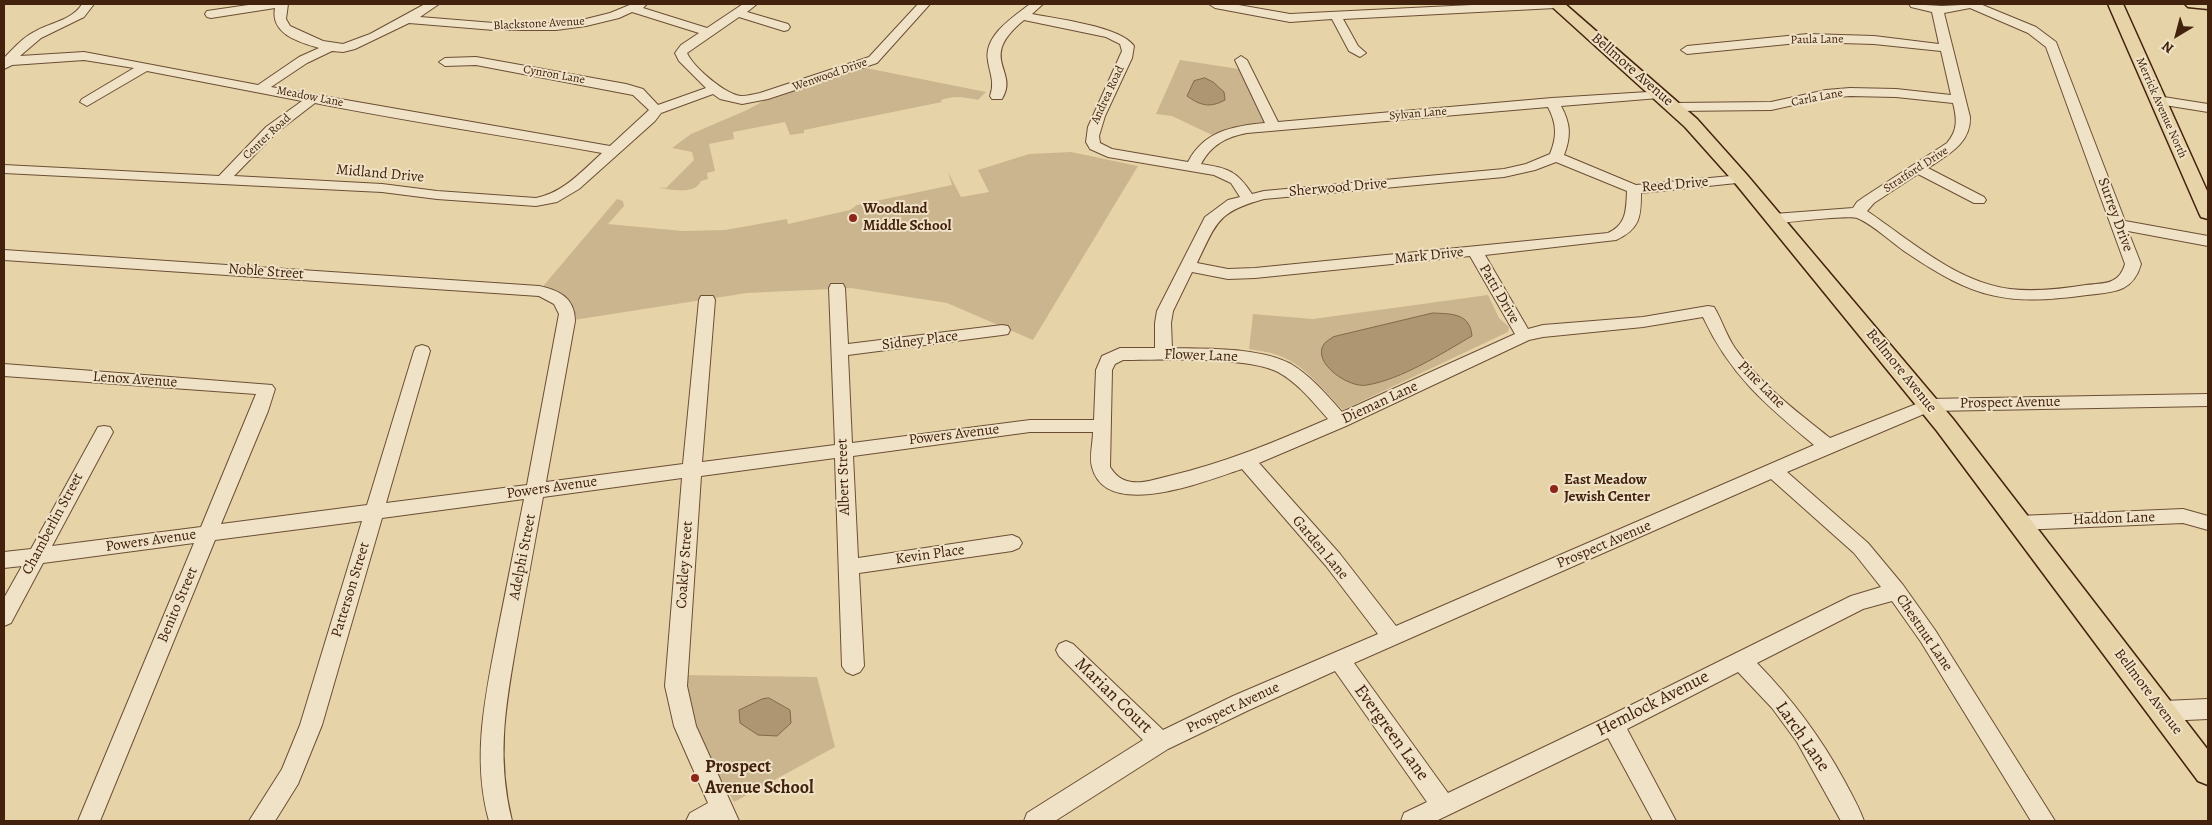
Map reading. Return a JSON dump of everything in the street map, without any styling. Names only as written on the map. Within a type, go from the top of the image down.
[{"type":"main road","name":"Bellmore Avenue","points":[[1556,4],[1674,107],[1706,138],[1741,179],[1929,405],[2208,772]]},
{"type":"main road","name":"Merrick Avenue North","points":[[2114,4],[2208,213]]},
{"type":"main road","points":[[2193,4],[2208,5]]},
{"type":"street","points":[[6,63],[32,37],[80,14],[88,4]]},
{"type":"street","points":[[211,14],[277,4]]},
{"type":"street","points":[[282,4],[279,20],[283,28],[331,47],[342,48],[350,47],[433,4]]},
{"type":"street","points":[[715,89],[683,58],[682,53],[685,48],[751,4]]},
{"type":"street","name":"Wenwood Drive","points":[[715,89],[731,98],[752,99],[859,66],[873,60],[924,4]]},
{"type":"street","points":[[996,96],[1000,84],[994,60],[995,47],[1007,29],[1037,4]]},
{"type":"street","points":[[1215,4],[1267,9],[1290,18],[1556,4]]},
{"type":"street","points":[[1915,4],[1938,11],[1970,4]]},
{"type":"street","name":"Surrey Drive","points":[[1859,212],[1962,279],[1998,292],[2025,296],[2104,288],[2125,281],[2132,275],[2133,264],[2120,225],[2052,45],[2032,30],[1970,4]]},
{"type":"street","points":[[637,6],[708,32]]},
{"type":"street","name":"Blackstone Avenue","points":[[404,19],[519,28],[593,21],[618,15],[637,6]]},
{"type":"street","name":"Stratford Drive","points":[[1859,212],[1862,205],[1952,146],[1960,138],[1964,124],[1938,11]]},
{"type":"street","points":[[738,13],[784,27]]},
{"type":"street","name":"Andrea Road","points":[[1023,16],[1109,34],[1120,39],[1128,46],[1129,51],[1117,80],[1092,128],[1091,140],[1095,147],[1108,153],[1218,171],[1236,180],[1248,198]]},
{"type":"street","points":[[1336,16],[1353,48],[1360,53]]},
{"type":"street","name":"Paula Lane","points":[[1687,50],[1808,38],[1874,40],[1946,48]]},
{"type":"street","points":[[261,88],[303,60],[331,47]]},
{"type":"street","name":"Meadow Lane","points":[[6,63],[84,56],[612,152]]},
{"type":"street","points":[[1241,60],[1273,126]]},
{"type":"street","name":"Cynron Lane","points":[[445,62],[476,61],[626,88],[638,92],[656,110]]},
{"type":"street","points":[[87,102],[145,67]]},
{"type":"street","name":"Midland Drive","points":[[4,169],[382,188],[437,195],[536,202],[560,196],[574,186],[650,118],[656,110],[715,89]]},
{"type":"street","name":"Carla Lane","points":[[1674,107],[1771,106],[1826,94],[1850,92],[1896,93],[1959,100]]},
{"type":"street","name":"Sylvan Lane","points":[[1193,166],[1203,147],[1219,137],[1247,129],[1659,94]]},
{"type":"street","name":"Center Road","points":[[223,180],[271,130],[314,98]]},
{"type":"street","points":[[2157,100],[2208,108]]},
{"type":"street","points":[[1552,102],[1562,120],[1564,131],[1556,157]]},
{"type":"street","name":"Reed Drive","points":[[1556,157],[1634,189],[1741,179]]},
{"type":"street","name":"Sherwood Drive","points":[[1164,355],[1163,324],[1165,311],[1210,220],[1233,203],[1248,198],[1287,192],[1504,172],[1530,167],[1556,157]]},
{"type":"street","points":[[1919,168],[1979,200]]},
{"type":"street","name":"Mark Drive","points":[[1188,266],[1228,274],[1255,273],[1590,240],[1618,234],[1625,230],[1632,221],[1634,189]]},
{"type":"street","points":[[1774,219],[1859,212]]},
{"type":"street","points":[[2120,225],[2208,241]]},
{"type":"street","name":"Patti Drive","points":[[1475,251],[1524,336]]},
{"type":"street","name":"Noble Street","points":[[4,254],[529,290]]},
{"type":"street","name":"Albert Street","points":[[836,288],[852,666]]},
{"type":"street","name":"Adelphi Street","points":[[501,821],[492,784],[491,743],[495,702],[568,315],[566,305],[557,297],[545,292],[529,290]]},
{"type":"street","name":"Coakley Street","points":[[707,300],[676,686],[685,726],[725,815]]},
{"type":"street","name":"Dieman Lane","points":[[1102,426],[1101,467],[1108,479],[1128,489],[1141,489],[1202,475],[1246,461],[1340,421],[1524,336],[1544,331],[1642,322],[1708,311]]},
{"type":"street","name":"Pine Lane","points":[[1708,311],[1728,350],[1744,371],[1769,396],[1828,446]]},
{"type":"street","name":"Sidney Place","points":[[839,351],[1002,330]]},
{"type":"street","name":"Patterson Street","points":[[261,821],[284,790],[295,769],[317,704],[422,351]]},
{"type":"street","name":"Flower Lane","points":[[1102,426],[1104,370],[1108,360],[1120,354],[1246,358],[1278,365],[1300,380],[1340,421]]},
{"type":"street","name":"Lenox Avenue","points":[[4,370],[266,389]]},
{"type":"street","name":"Benito Street","points":[[89,821],[102,784],[208,534],[259,411],[266,389]]},
{"type":"street","name":"Prospect Avenue","points":[[1035,821],[1160,742],[1241,703],[1828,446],[1929,405],[2208,400]]},
{"type":"street","name":"Powers Avenue","points":[[4,560],[1030,426],[1102,426]]},
{"type":"street","name":"Chamberlin Street","points":[[4,617],[104,432]]},
{"type":"street","name":"Garden Lane","points":[[1246,461],[1333,560],[1392,636]]},
{"type":"street","name":"Chestnut Lane","points":[[1774,471],[1861,548],[1896,591],[1928,636],[2044,821]]},
{"type":"street","name":"Haddon Lane","points":[[2019,523],[2183,516],[2208,523]]},
{"type":"street","name":"Kevin Place","points":[[848,567],[1012,543]]},
{"type":"street","name":"Hemlock Avenue","points":[[1412,821],[1613,725],[1858,602],[1896,591]]},
{"type":"street","name":"Marian Court","points":[[1066,650],[1160,742]]},
{"type":"street","name":"Evergreen Lane","points":[[1338,660],[1443,805]]},
{"type":"street","name":"Larch Lane","points":[[1740,660],[1785,708],[1803,732],[1824,764],[1853,821]]},
{"type":"street","points":[[2164,712],[2208,709]]},
{"type":"street","points":[[1613,725],[1664,821]]},
{"type":"street","points":[[698,821],[725,815]]},
{"type":"shaded area","points":[[1180,60],[1239,69],[1265,124],[1228,129],[1212,135],[1172,116],[1156,114]]},
{"type":"shaded area","points":[[866,68],[986,92],[978,100],[950,97],[941,100],[942,102],[804,130],[804,133],[790,135],[785,122],[733,132],[734,139],[709,144],[715,171],[707,173],[708,179],[701,181],[698,185],[688,190],[675,190],[657,187],[666,188],[694,160],[692,152],[672,148],[691,134],[747,110],[765,100]]},
{"type":"shaded area","points":[[1205,78],[1213,82],[1224,92],[1225,100],[1206,105],[1187,96],[1194,81]]},
{"type":"shaded area","points":[[1071,152],[1138,166],[1033,340],[947,303],[851,288],[747,293],[567,321],[568,315],[539,291],[617,199],[623,201],[624,206],[608,224],[683,231],[725,230],[787,219],[788,224],[850,210],[857,205],[952,185],[948,172],[961,197],[989,192],[978,170],[1029,154]]},
{"type":"shaded area","points":[[1488,295],[1499,318],[1509,327],[1508,332],[1343,410],[1306,372],[1289,360],[1249,349],[1253,314],[1313,319]]},
{"type":"shaded area","points":[[1433,313],[1459,316],[1468,323],[1472,336],[1407,372],[1367,385],[1351,383],[1342,379],[1327,366],[1323,359],[1321,351],[1324,344],[1333,337]]},
{"type":"shaded area","points":[[684,675],[817,677],[835,747],[734,802],[688,717]]},
{"type":"shaded area","points":[[769,698],[790,710],[791,723],[777,736],[758,735],[740,723],[739,710],[762,699]]},
{"type":"place","name":"Woodland Middle School","points":[[853,218]]},
{"type":"place","name":"East Meadow Jewish Center","points":[[1554,489]]},
{"type":"place","name":"Prospect Avenue School","points":[[695,778]]}]
